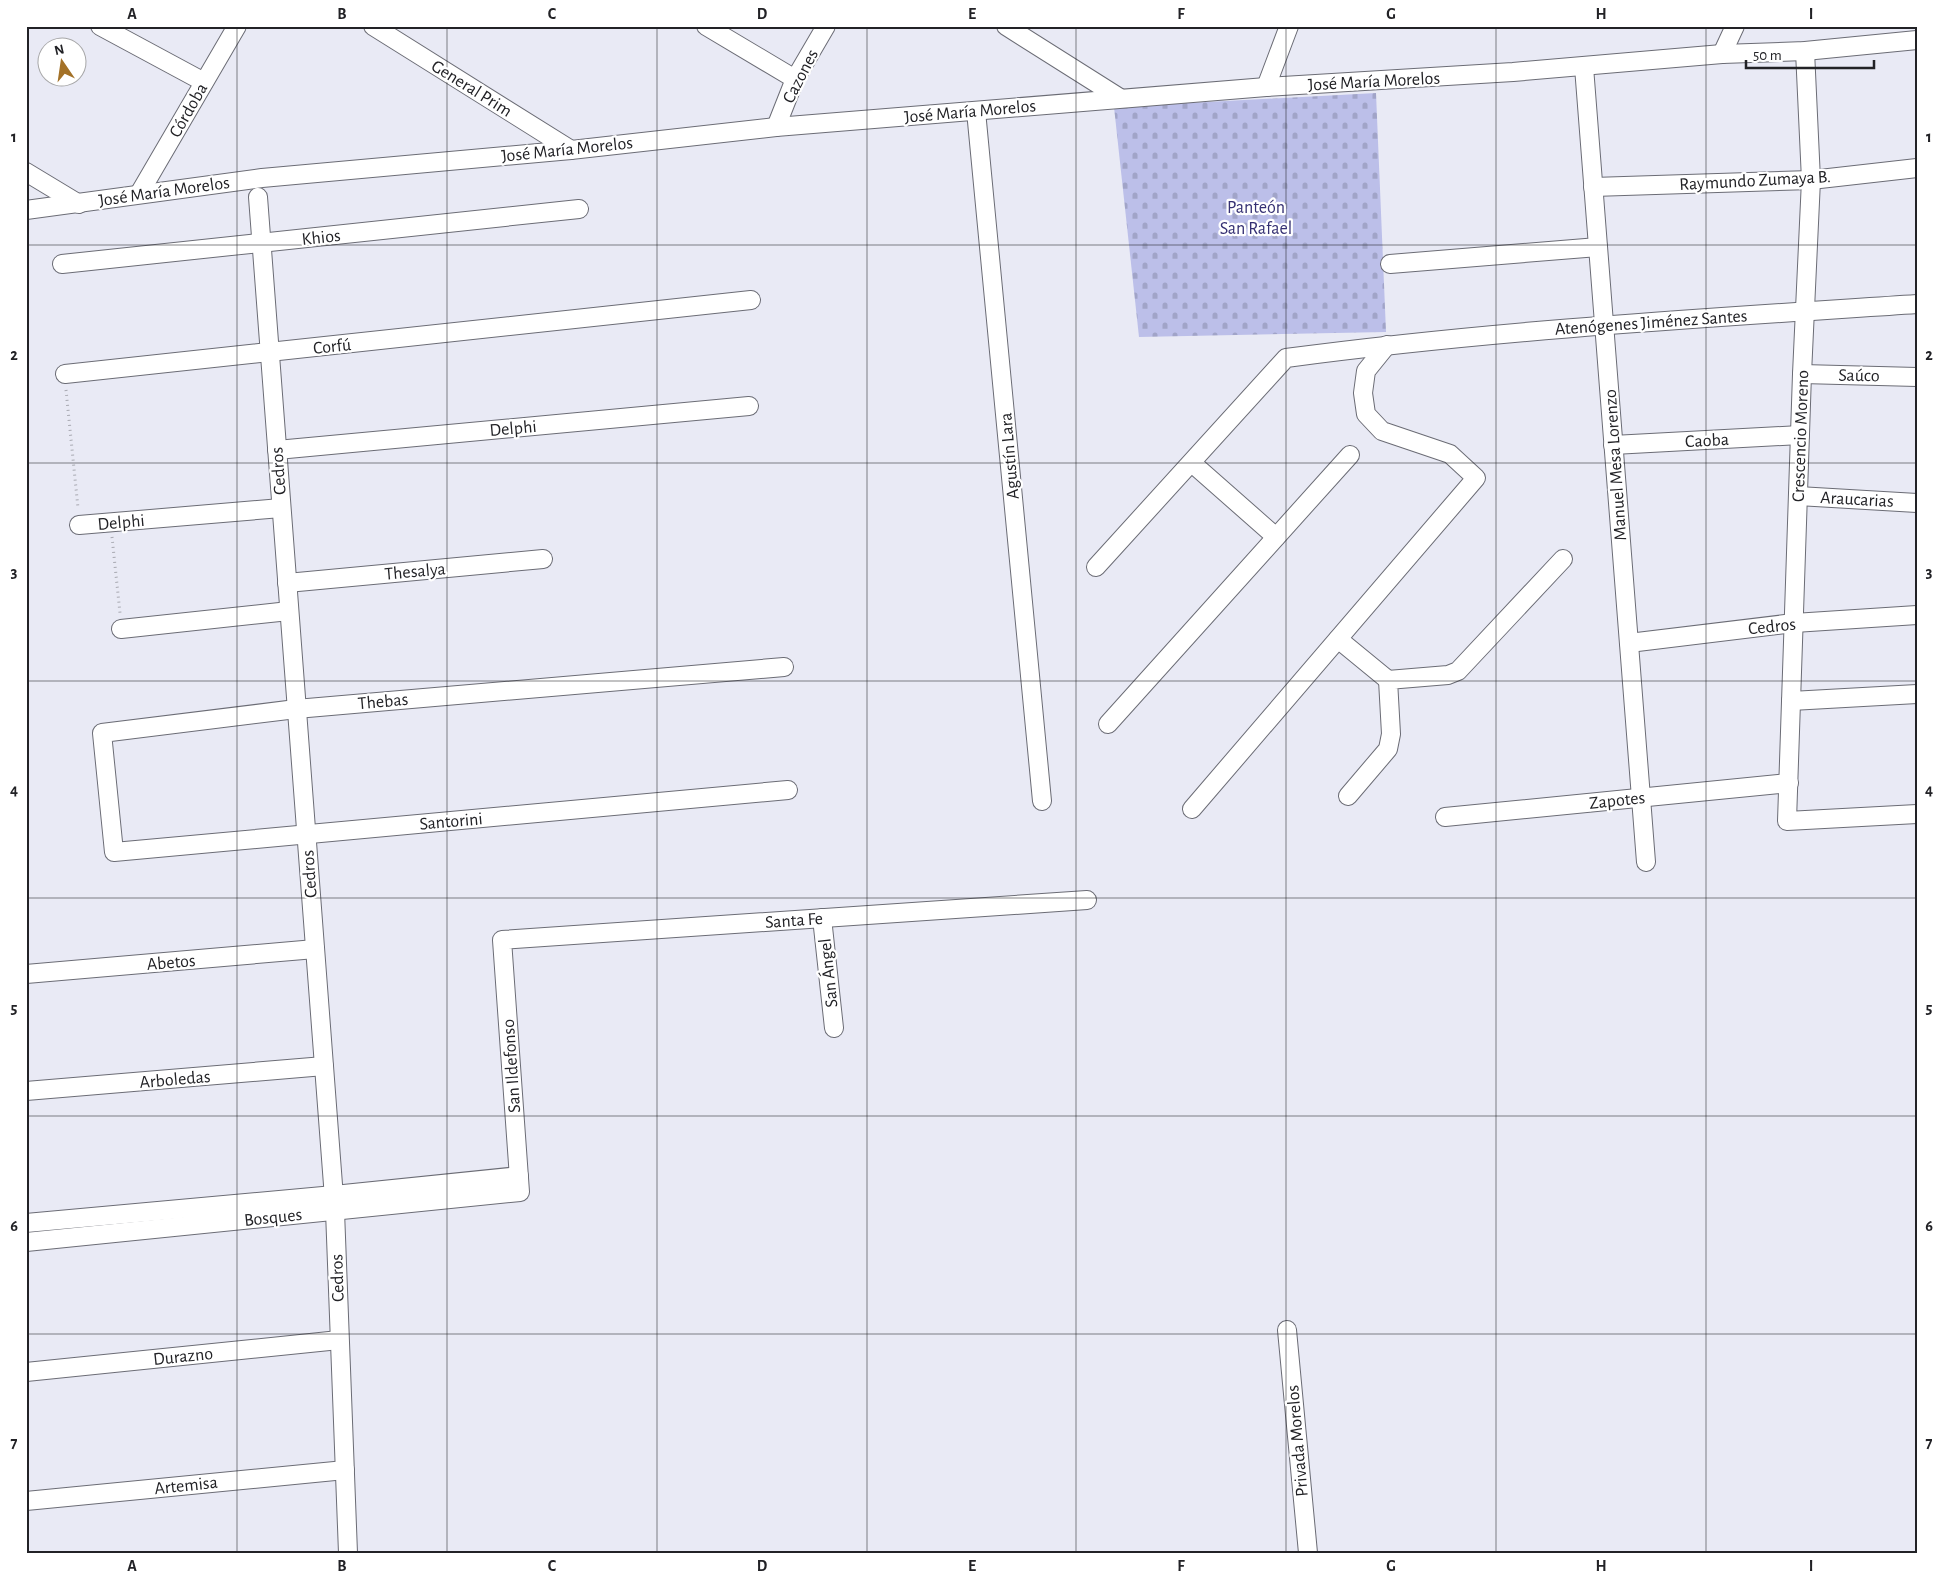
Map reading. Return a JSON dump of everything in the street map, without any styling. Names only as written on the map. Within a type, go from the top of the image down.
[{"type":"street","points":[[100,26],[204,82]]},
{"type":"street","name":"Córdoba","points":[[139,194],[237,26]]},
{"type":"street","name":"General Prim","points":[[373,26],[571,150]]},
{"type":"street","points":[[706,26],[795,79]]},
{"type":"street","name":"Cazones","points":[[776,127],[795,79],[826,26]]},
{"type":"street","points":[[1006,26],[1120,98]]},
{"type":"street","points":[[1266,87],[1289,26]]},
{"type":"street","points":[[1722,54],[1735,26]]},
{"type":"street","name":"José María Morelos","points":[[26,210],[262,178],[571,150],[776,127],[1266,87],[1584,67],[1722,54],[1806,52],[1917,40]]},
{"type":"street","name":"Crescencio Moreno","points":[[1806,52],[1811,180],[1802,374],[1787,820],[1917,814]]},
{"type":"street","name":"Manuel Mesa Lorenzo","points":[[1584,67],[1646,862]]},
{"type":"street","name":"Agustín Lara","points":[[976,110],[1042,801]]},
{"type":"street","name":"Raymundo Zumaya B.","points":[[1593,187],[1811,180],[1917,168]]},
{"type":"street","points":[[26,172],[79,204]]},
{"type":"street","name":"Cedros","points":[[258,197],[334,1203],[348,1553]]},
{"type":"street","name":"Khios","points":[[62,264],[579,209]]},
{"type":"street","points":[[1390,264],[1598,247]]},
{"type":"street","name":"Corfú","points":[[65,374],[751,300]]},
{"type":"street","name":"Atenógenes Jiménez Santes","points":[[1096,567],[1192,464],[1286,358],[1387,345],[1604,324],[1917,304]]},
{"type":"street","points":[[1192,810],[1476,478],[1450,454],[1382,431],[1366,414],[1363,393],[1366,372],[1387,345]]},
{"type":"street","name":"Saúco","points":[[1802,374],[1917,377]]},
{"type":"street","name":"Delphi","points":[[277,450],[749,406]]},
{"type":"street","name":"Caoba","points":[[1613,445],[1800,435]]},
{"type":"street","points":[[1108,724],[1350,455]]},
{"type":"street","points":[[1192,464],[1276,537]]},
{"type":"street","name":"Araucarias","points":[[1798,496],[1917,503]]},
{"type":"street","name":"Delphi","points":[[80,525],[281,508]]},
{"type":"street","name":"Thesalya","points":[[287,583],[543,559]]},
{"type":"street","points":[[1338,639],[1388,680],[1448,675],[1458,671],[1563,559]]},
{"type":"street","points":[[121,629],[289,611]]},
{"type":"street","name":"Cedros","points":[[1629,643],[1794,623],[1917,615]]},
{"type":"street","name":"Thebas","points":[[114,852],[102,733],[296,709],[784,667]]},
{"type":"street","points":[[1348,796],[1388,749],[1391,734],[1388,680]]},
{"type":"street","points":[[1791,701],[1917,694]]},
{"type":"street","name":"Zapotes","points":[[1445,818],[1789,783]]},
{"type":"street","name":"Santorini","points":[[114,852],[788,790]]},
{"type":"street","name":"Santa Fe","points":[[502,940],[1087,900]]},
{"type":"street","name":"San Ángel","points":[[822,918],[834,1028]]},
{"type":"street","name":"San Ildefonso","points":[[502,940],[519,1184]]},
{"type":"street","name":"Abetos","points":[[26,974],[315,949]]},
{"type":"street","name":"Arboledas","points":[[26,1091],[324,1066]]},
{"type":"street","name":"Bosques","points":[[26,1242],[334,1203],[519,1184]]},
{"type":"street","name":"Bosques","points":[[26,1223],[334,1203]]},
{"type":"street","name":"Privada Morelos","points":[[1287,1330],[1308,1553]]},
{"type":"street","name":"Durazno","points":[[26,1372],[340,1340]]},
{"type":"street","name":"Artemisa","points":[[26,1501],[345,1470]]},
{"type":"path","points":[[65,374],[80,525]]},
{"type":"path","points":[[110,523],[121,629]]},
{"type":"green space","name":"Panteón San Rafael","points":[[1376,93],[1386,332],[1139,337],[1114,107]]}]
